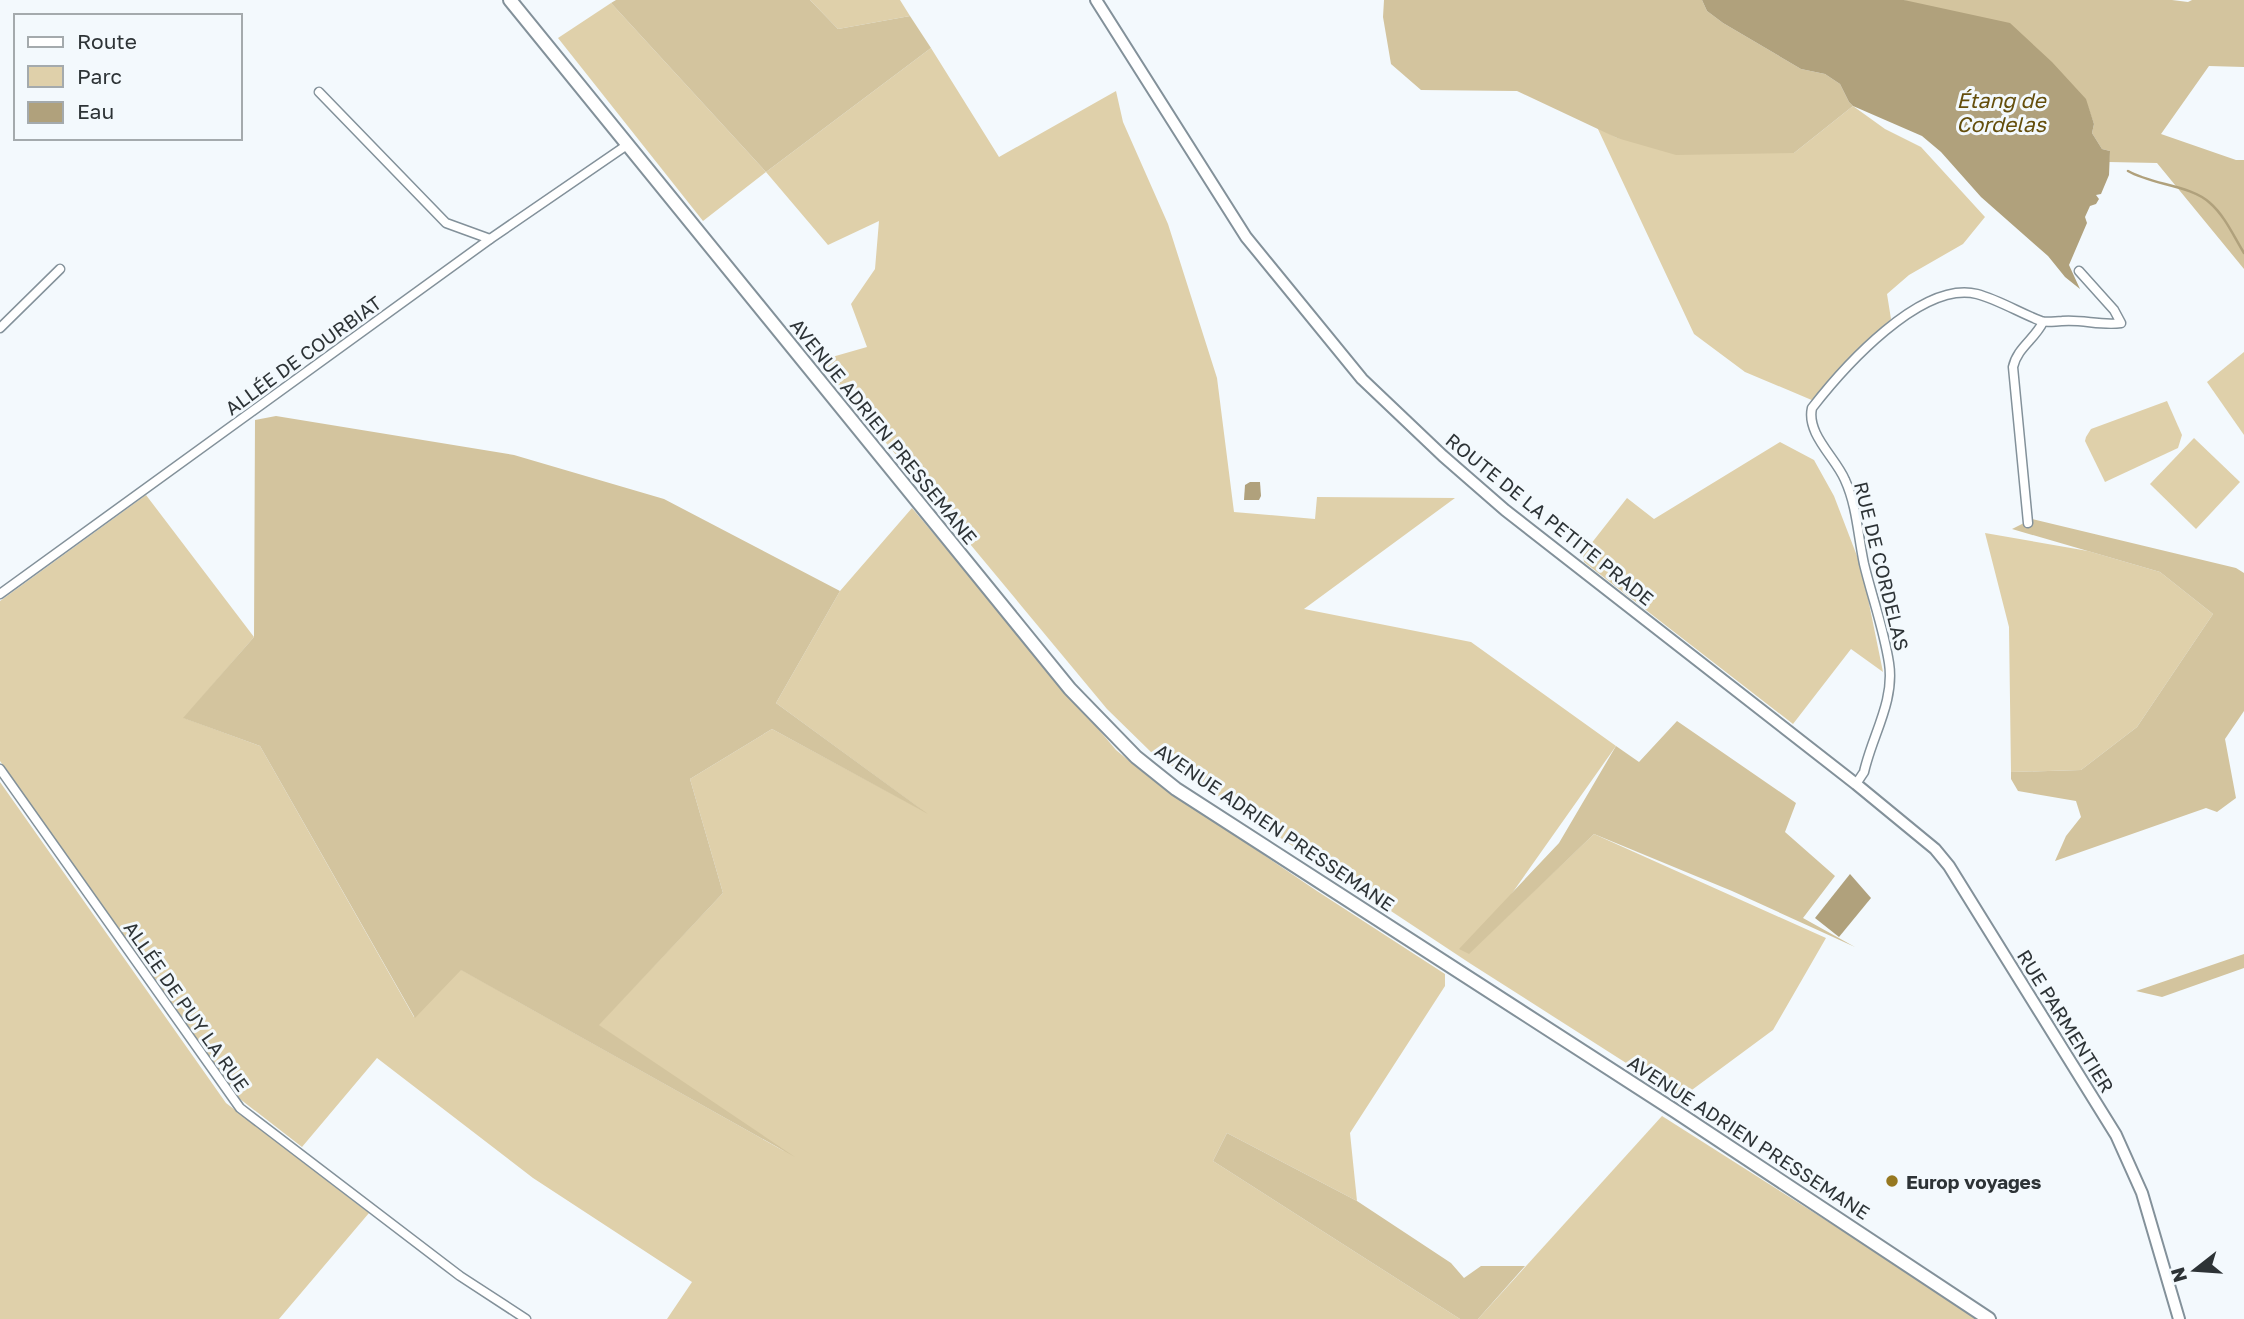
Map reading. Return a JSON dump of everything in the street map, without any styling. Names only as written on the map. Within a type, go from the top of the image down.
[{"type":"main road","name":"AVENUE ADRIEN PRESSEMANE","points":[[510,0],[1070,689],[1136,757],[1176,789],[1675,1111],[1989,1319]]},
{"type":"street","name":"ROUTE DE LA PETITE PRADE","points":[[1096,0],[1246,237],[1362,379],[1443,456],[1506,510],[1856,784]]},
{"type":"street","points":[[319,92],[446,223],[490,239]]},
{"type":"street","name":"ALLÉE DE COURBIAT","points":[[0,594],[490,239],[627,145]]},
{"type":"street","points":[[0,328],[60,270]]},
{"type":"street","name":"RUE DE CORDELAS","points":[[1856,784],[1864,772],[1890,691],[1889,664],[1864,561],[1853,500],[1845,478],[1814,429],[1812,408],[1874,341],[1903,316],[1935,299],[1958,292],[1978,294],[2043,322],[2069,320],[2111,325],[2121,323],[2114,310],[2079,271]]},
{"type":"street","points":[[2028,523],[2013,367],[2019,352],[2036,335],[2043,322]]},
{"type":"street","name":"ALLÉE DE PUY LA RUE","points":[[0,768],[240,1108],[460,1276],[526,1319]]},
{"type":"street","name":"RUE PARMENTIER","points":[[1856,784],[1935,849],[1949,866],[2116,1135],[2142,1193],[2179,1319]]},
{"type":"green space","points":[[810,0],[900,0],[910,16],[838,29]]},
{"type":"green space","points":[[611,3],[766,172],[703,221],[558,38]]},
{"type":"green space","points":[[931,48],[999,157],[1116,91],[1123,122],[1168,224],[1217,378],[1234,512],[1315,519],[1317,497],[1455,498],[1304,609],[1471,642],[1616,746],[1472,950],[1594,834],[1826,938],[1773,1030],[1681,1098],[1471,964],[1152,753],[1107,709],[818,361],[867,347],[851,304],[875,269],[879,221],[828,245],[766,172]]},
{"type":"green space","points":[[1853,106],[1885,129],[1921,147],[1985,217],[1963,244],[1909,275],[1887,294],[1891,319],[1814,401],[1745,372],[1694,334],[1597,127],[1617,138],[1794,153]]},
{"type":"green space","points":[[2244,352],[2244,435],[2207,382]]},
{"type":"green space","points":[[2167,401],[2182,435],[2178,448],[2105,482],[2085,441],[2091,429]]},
{"type":"green space","points":[[2194,438],[2240,482],[2196,529],[2150,484]]},
{"type":"green space","points":[[1780,442],[1814,460],[1834,496],[1862,569],[1883,672],[1851,649],[1793,724],[1584,562],[1583,554],[1627,498],[1654,519]]},
{"type":"green space","points":[[146,495],[254,637],[184,718],[260,746],[414,1017],[460,969],[784,1151],[598,1025],[723,893],[690,779],[772,729],[922,810],[776,703],[840,591],[912,508],[1116,750],[1150,778],[1445,974],[1445,986],[1350,1133],[1357,1201],[1227,1133],[1213,1161],[1460,1319],[667,1319],[692,1282],[533,1178],[377,1058],[302,1147],[240,1099],[0,761],[0,601]]},
{"type":"green space","points":[[1985,533],[2088,551],[2160,572],[2213,614],[2137,727],[2081,770],[2011,772],[2009,627]]},
{"type":"green space","points":[[0,782],[226,1103],[369,1213],[279,1319],[0,1319]]},
{"type":"green space","points":[[1662,1116],[1961,1306],[1977,1319],[1478,1319]]},
{"type":"shaded area","points":[[616,0],[810,0],[838,29],[910,16],[931,48],[766,172],[611,3]]},
{"type":"shaded area","points":[[1384,0],[1702,0],[1707,11],[1723,23],[1801,69],[1825,74],[1840,84],[1853,106],[1794,153],[1676,155],[1617,138],[1517,91],[1421,90],[1391,64],[1383,17]]},
{"type":"shaded area","points":[[1904,0],[2244,0],[2244,67],[2209,66],[2161,134],[2236,160],[2244,160],[2244,269],[2157,163],[2109,162],[2110,151],[2102,149],[2092,133],[2094,124],[2088,107]]},
{"type":"shaded area","points":[[276,416],[514,455],[664,499],[840,591],[776,703],[928,814],[772,729],[690,779],[723,893],[599,1025],[795,1157],[461,970],[415,1018],[260,746],[183,718],[254,637],[255,420]]},
{"type":"shaded area","points":[[2032,519],[2236,568],[2244,573],[2244,711],[2225,739],[2236,798],[2217,812],[2206,808],[2055,861],[2066,836],[2081,817],[2076,801],[2018,791],[2011,779],[2011,772],[2081,770],[2137,727],[2213,614],[2160,572],[2012,529]]},
{"type":"shaded area","points":[[1677,721],[1796,803],[1785,832],[1835,876],[1803,918],[1855,947],[1732,891],[1594,834],[1469,954],[1459,949],[1559,843],[1616,746],[1639,762]]},
{"type":"shaded area","points":[[2244,954],[2244,968],[2162,997],[2136,991]]},
{"type":"shaded area","points":[[1227,1133],[1357,1201],[1451,1263],[1464,1278],[1481,1266],[1525,1266],[1478,1319],[1460,1319],[1213,1161]]},
{"type":"water","name":"Étang de Cordelas","points":[[1702,0],[1904,0],[2010,23],[2052,62],[2086,99],[2094,124],[2092,133],[2102,149],[2110,151],[2109,175],[2101,194],[2096,195],[2099,199],[2096,204],[2090,206],[2085,217],[2087,223],[2069,265],[2080,289],[2065,277],[2048,256],[1981,197],[1941,152],[1922,136],[1853,106],[1840,84],[1825,74],[1801,69],[1723,23],[1707,11]]},
{"type":"water","points":[[1260,482],[1259,500],[1244,500],[1245,485]]},
{"type":"water","points":[[1850,874],[1871,898],[1839,937],[1815,918]]},
{"type":"waterway","points":[[2128,171],[2202,197],[2220,214],[2244,253]]},
{"type":"place","name":"Europ voyages","points":[[1892,1181]]}]
